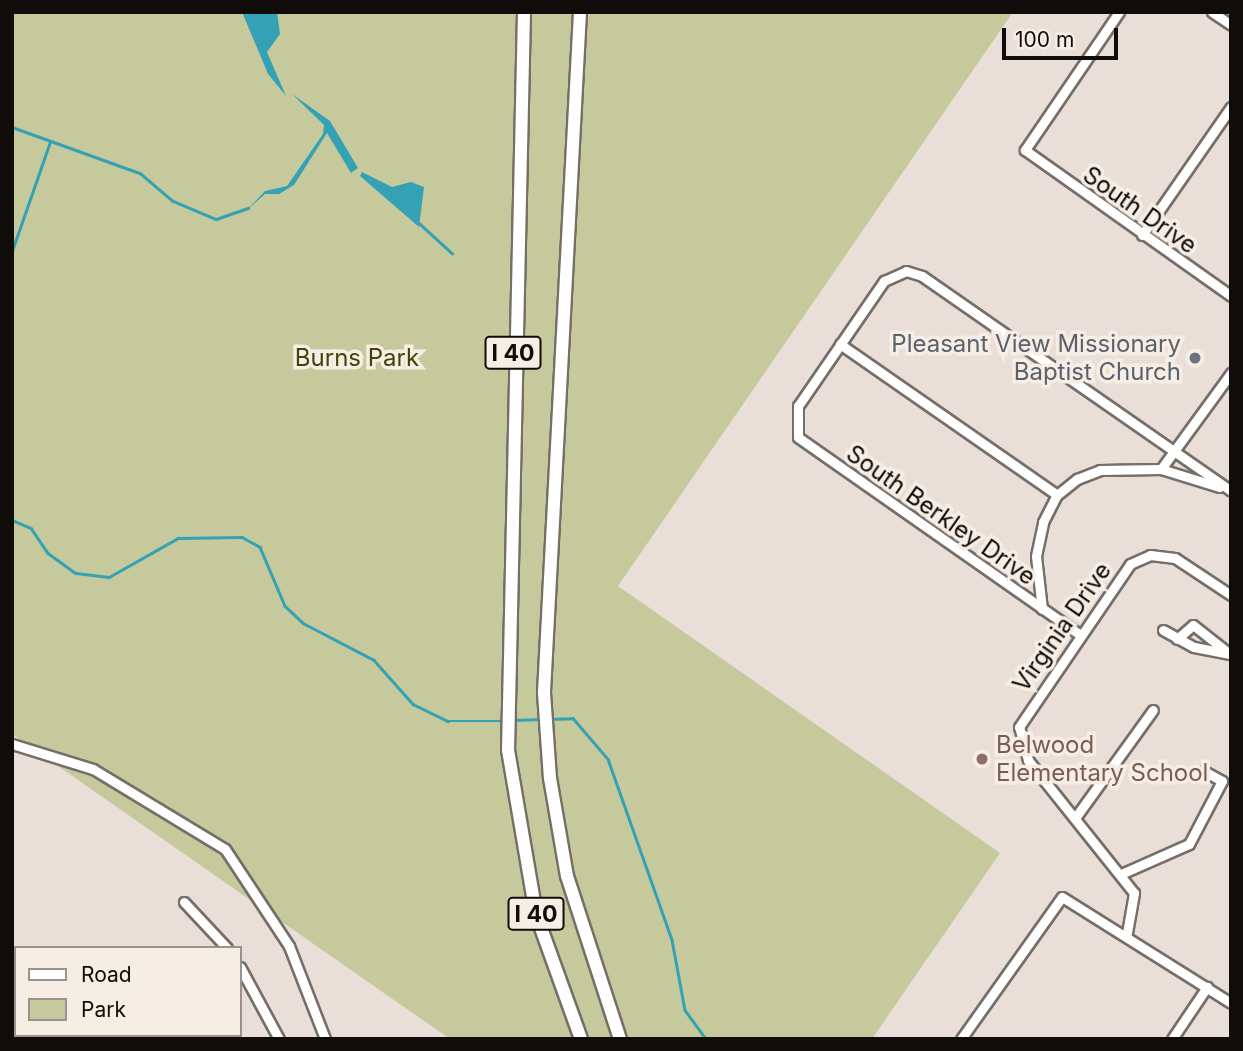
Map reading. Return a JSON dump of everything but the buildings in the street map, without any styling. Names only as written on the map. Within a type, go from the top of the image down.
[{"type":"highway","name":"I 40","points":[[524,12],[505,694],[508,750],[536,914],[581,1039]]},
{"type":"highway","name":"I 40","points":[[582,12],[544,693],[547,749],[576,913],[620,1039]]},
{"type":"street","name":"South Drive","points":[[1119,12],[1032,135],[1028,156],[1231,296]]},
{"type":"street","points":[[1212,12],[1231,25]]},
{"type":"street","points":[[1142,235],[1231,107]]},
{"type":"street","points":[[1057,495],[840,344],[897,273],[922,276],[1231,491]]},
{"type":"street","name":"South Berkley Drive","points":[[840,344],[794,419],[803,442],[1079,634]]},
{"type":"street","points":[[1161,469],[1231,373]]},
{"type":"street","points":[[1042,609],[1037,541],[1057,495],[1100,470],[1161,469],[1231,491]]},
{"type":"street","name":"Virginia Drive","points":[[1127,933],[1135,895],[1022,750],[1019,727],[1125,569],[1150,555],[1182,562],[1231,595]]},
{"type":"street","points":[[1177,639],[1193,625],[1229,653]]},
{"type":"street","points":[[1163,630],[1177,639],[1229,653]]},
{"type":"street","points":[[1075,818],[1153,710]]},
{"type":"street","points":[[12,744],[93,769],[225,849],[289,946],[325,1039]]},
{"type":"street","points":[[1121,874],[1189,844],[1222,781],[1204,771]]},
{"type":"street","points":[[961,1039],[1057,898],[1127,933],[1231,1003]]},
{"type":"street","points":[[184,902],[225,946]]},
{"type":"street","points":[[242,971],[279,1039]]},
{"type":"street","points":[[1172,1039],[1207,987]]},
{"type":"green space","name":"Burns Park","points":[[12,12],[1013,12],[618,586],[1000,853],[872,1039],[450,1039],[12,734]]},
{"type":"water","points":[[242,12],[277,12],[280,34],[267,52],[286,96],[268,74]]},
{"type":"water","points":[[292,94],[330,121],[358,168],[351,173],[327,133],[294,185],[279,194],[265,194],[248,209],[265,191],[287,186],[323,134],[324,125]]},
{"type":"water","points":[[362,172],[392,187],[411,182],[424,187],[419,227],[360,176]]},
{"type":"waterway","points":[[12,127],[140,173],[173,201],[216,219],[248,208]]},
{"type":"waterway","points":[[12,251],[50,142]]},
{"type":"waterway","points":[[419,223],[452,253]]},
{"type":"waterway","points":[[12,520],[31,528],[48,553],[76,573],[109,577],[178,538],[242,537],[260,547],[285,606],[303,623],[374,660],[413,704],[448,721],[504,721]]},
{"type":"waterway","points":[[549,719],[573,718],[608,759],[672,940],[685,1010],[706,1039]]},
{"type":"waterway","points":[[514,720],[542,719]]},
{"type":"place","name":"Pleasant View Missionary Baptist Church","points":[[1195,358]]},
{"type":"place","name":"Belwood Elementary School","points":[[982,759]]}]
